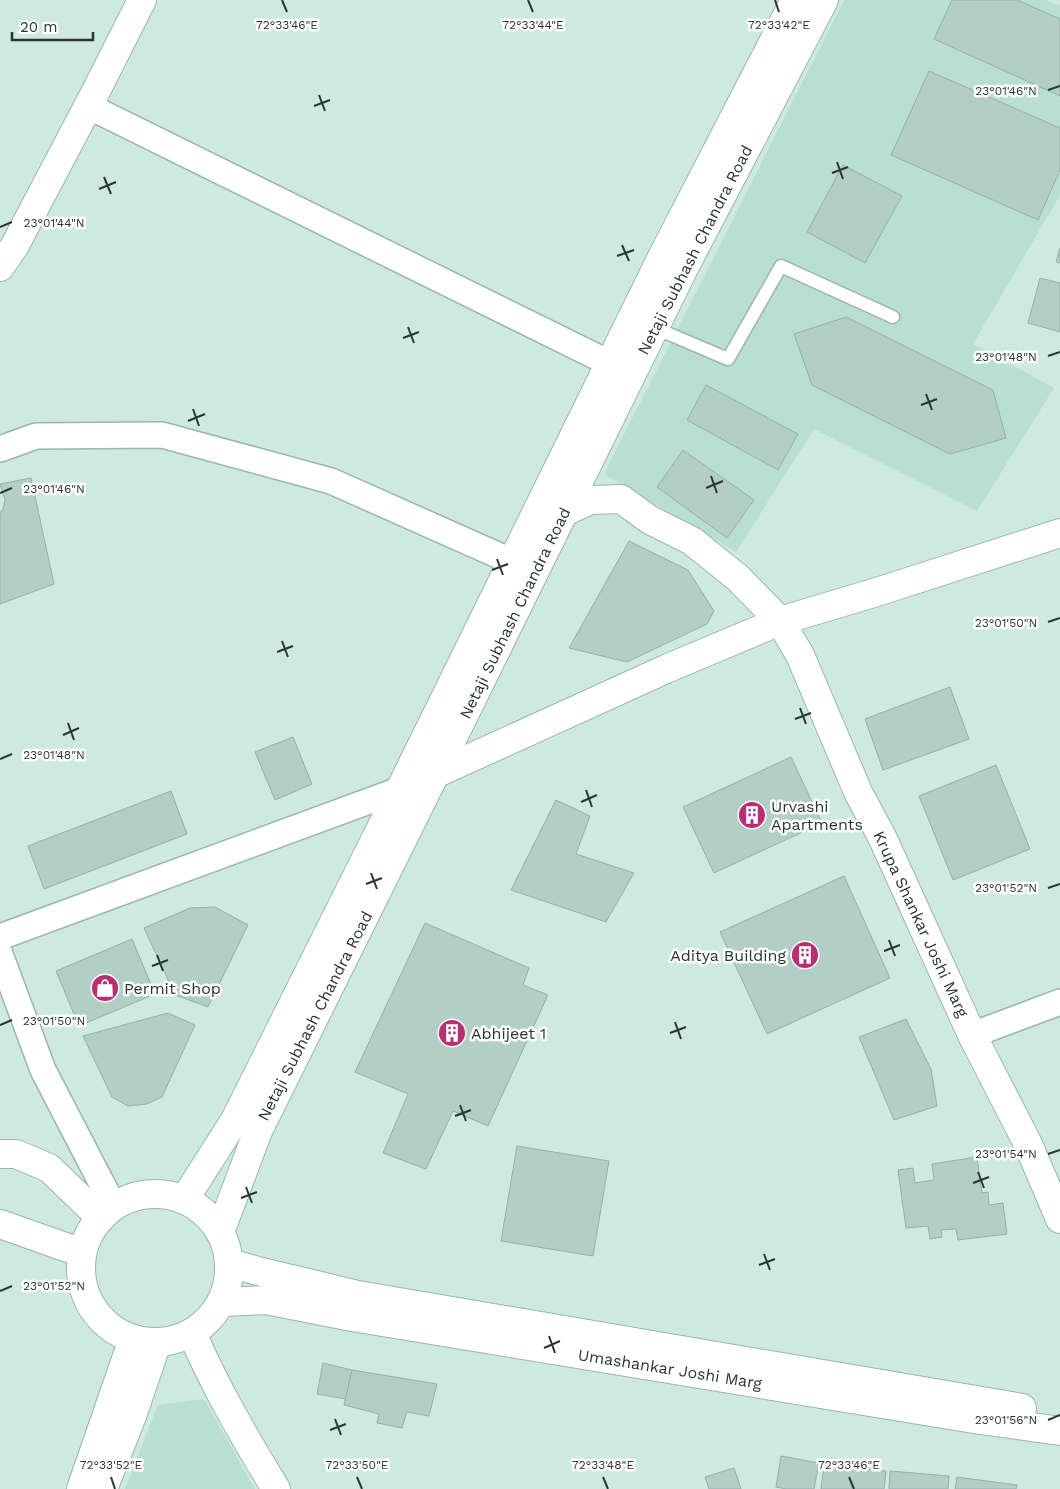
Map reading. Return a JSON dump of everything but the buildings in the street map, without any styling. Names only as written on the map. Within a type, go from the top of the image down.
[{"type":"street","points":[[0,267],[14,247],[142,0]]},
{"type":"street","name":"Netaji Subhash Chandra Road","points":[[184,1200],[235,1120],[663,255],[795,0]]},
{"type":"street","name":"Netaji Subhash Chandra Road","points":[[220,1232],[258,1131],[694,249],[824,0]]},
{"type":"street","points":[[88,106],[609,363]]},
{"type":"street","points":[[0,449],[36,436],[162,435],[331,481],[511,561]]},
{"type":"street","name":"Krupa Shankar Joshi Marg","points":[[564,512],[591,500],[620,499],[650,520],[692,541],[738,578],[780,621],[800,656],[858,792],[884,839],[972,1035],[1028,1144],[1060,1219]]},
{"type":"street","points":[[435,774],[666,669],[780,621],[1060,533]]},
{"type":"street","points":[[0,937],[399,790]]},
{"type":"street","points":[[0,954],[43,1070],[107,1212]]},
{"type":"street","points":[[972,1035],[1060,1002]]},
{"type":"street","points":[[0,1154],[16,1154],[49,1168],[107,1212]]},
{"type":"street","points":[[160,1194],[184,1200],[205,1213],[220,1232],[226,1246],[230,1263],[228,1282],[222,1302],[209,1319],[192,1333],[175,1340],[145,1341],[112,1330],[97,1315],[93,1308],[86,1295],[81,1274],[82,1253],[90,1232],[107,1212],[136,1197],[160,1194]]},
{"type":"street","points":[[0,1224],[82,1253]]},
{"type":"street","name":"Umashankar Joshi Marg","points":[[230,1263],[358,1295],[1060,1414]]},
{"type":"street","name":"Umashankar Joshi Marg","points":[[222,1302],[266,1300],[352,1317],[980,1420],[1060,1431]]},
{"type":"street","points":[[192,1333],[205,1364],[276,1489]]},
{"type":"street","points":[[81,1489],[145,1341]]},
{"type":"street","points":[[103,1489],[132,1416],[145,1341]]},
{"type":"lane","points":[[655,328],[728,359],[781,266],[893,317]]},
{"type":"shaded area","points":[[844,0],[1046,0],[1060,6],[1060,195],[973,344],[1054,388],[977,511],[814,429],[736,552],[604,474]]},
{"type":"shaded area","points":[[204,1399],[255,1489],[125,1489],[158,1405]]},
{"type":"place","name":"Urvashi Apartments","points":[[752,815]]},
{"type":"place","name":"Aditya Building","points":[[805,955]]},
{"type":"place","name":"Permit Shop","points":[[105,988]]},
{"type":"place","name":"Abhijeet 1","points":[[452,1033]]}]
